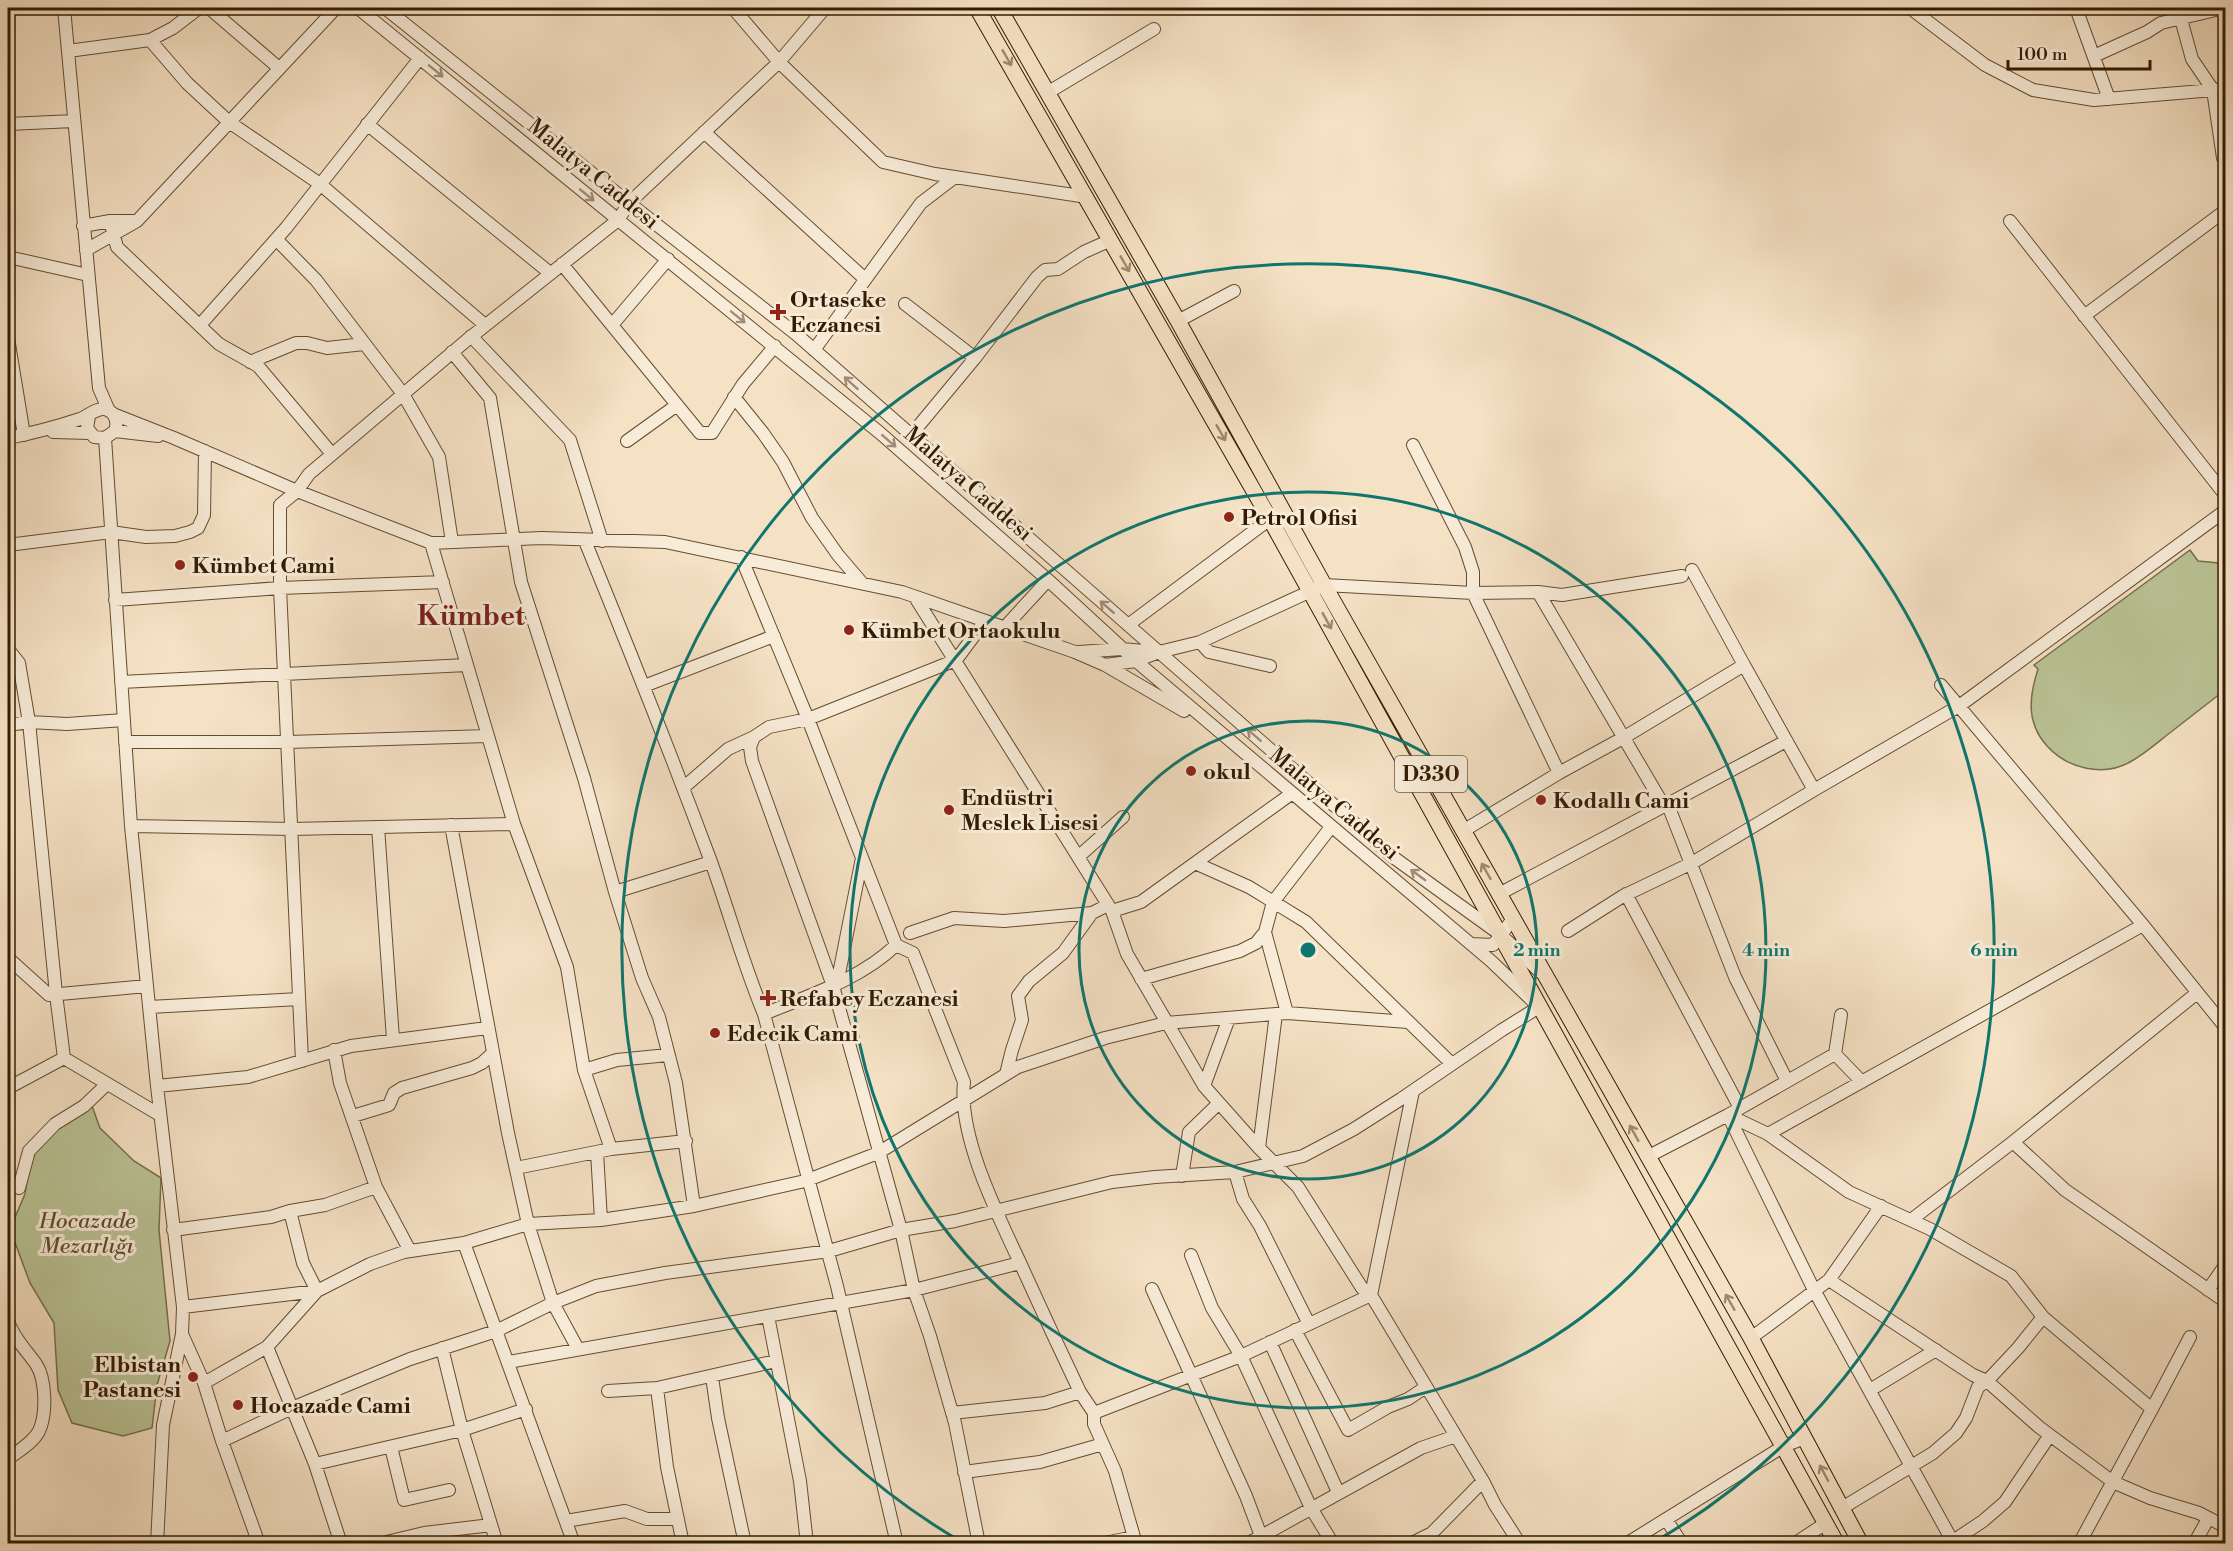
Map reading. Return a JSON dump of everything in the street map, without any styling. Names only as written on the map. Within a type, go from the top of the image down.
[{"type":"main road","name":"D330","points":[[977,8],[1270,519],[1317,588],[1463,831],[1751,1338],[1861,1544]]},
{"type":"main road","name":"D330","points":[[999,8],[1178,321],[1539,1007],[1837,1544]]},
{"type":"street","points":[[64,8],[99,388],[116,420],[101,435]]},
{"type":"street","points":[[68,51],[150,40],[173,28],[199,8]]},
{"type":"street","points":[[209,8],[279,68]]},
{"type":"street","points":[[86,250],[137,220],[336,8]]},
{"type":"street","name":"Malatya Caddesi","points":[[358,8],[880,433],[1048,580],[1122,650],[1471,944],[1539,1007]]},
{"type":"street","points":[[385,8],[814,350],[1394,857],[1501,935],[1546,977]]},
{"type":"street","points":[[733,8],[779,62],[884,162],[955,177],[1087,197]]},
{"type":"street","points":[[302,1061],[280,588],[280,505],[297,491],[309,474],[402,394],[471,336],[618,220],[629,203],[779,62],[825,8]]},
{"type":"street","points":[[1910,8],[1985,65],[2033,90],[2094,100],[2219,90]]},
{"type":"street","points":[[2076,8],[2109,99]]},
{"type":"street","points":[[2094,56],[2147,32],[2179,13],[2224,8]]},
{"type":"street","points":[[2179,13],[2192,59],[2219,90],[2223,158],[2226,161]]},
{"type":"street","points":[[1047,93],[1154,29]]},
{"type":"street","points":[[150,40],[187,83],[228,122],[320,184],[485,325]]},
{"type":"street","points":[[200,324],[276,239],[420,58]]},
{"type":"street","points":[[8,124],[74,121]]},
{"type":"street","points":[[367,124],[550,273]]},
{"type":"street","points":[[704,132],[865,279]]},
{"type":"street","points":[[814,350],[921,203],[955,177]]},
{"type":"street","points":[[2084,316],[2226,210]]},
{"type":"street","points":[[83,226],[110,221],[137,220]]},
{"type":"street","points":[[110,221],[117,247],[219,344],[258,366],[332,454]]},
{"type":"street","points":[[2010,221],[2226,496]]},
{"type":"street","points":[[276,239],[316,280],[402,394],[439,457],[452,542]]},
{"type":"street","points":[[911,435],[975,358],[1037,277],[1045,270],[1058,268],[1084,252],[1111,240]]},
{"type":"street","points":[[8,257],[88,275]]},
{"type":"street","points":[[612,325],[668,260]]},
{"type":"street","points":[[562,264],[699,433],[712,433],[734,397],[775,346]]},
{"type":"street","points":[[1178,321],[1234,291]]},
{"type":"street","points":[[904,304],[975,358]]},
{"type":"street","points":[[471,336],[570,440],[602,541]]},
{"type":"street","points":[[8,338],[24,435]]},
{"type":"street","points":[[250,362],[296,343],[327,348],[364,344]]},
{"type":"street","points":[[452,352],[490,398],[521,582],[584,778],[615,892],[642,978],[659,1017],[686,1141],[694,1206]]},
{"type":"street","points":[[99,388],[87,422],[101,435],[106,465],[131,826],[160,1115],[183,1307],[182,1334],[163,1425],[157,1544]]},
{"type":"street","points":[[734,397],[783,462],[812,518],[838,555],[862,583]]},
{"type":"street","points":[[627,441],[676,405]]},
{"type":"street","points":[[8,438],[43,431],[104,409],[297,491],[431,543],[542,538],[665,542],[862,583],[915,597],[1075,652],[1105,665],[1219,732]]},
{"type":"street","points":[[43,431],[174,438]]},
{"type":"street","points":[[1413,446],[1465,547],[1473,572],[1473,593],[1559,773]]},
{"type":"street","points":[[8,545],[111,532],[146,537],[175,536],[190,532],[198,528],[204,515],[205,451]]},
{"type":"street","points":[[1568,931],[1626,894],[1692,863],[1959,706],[2226,510]]},
{"type":"street","points":[[1128,626],[1270,519]]},
{"type":"street","points":[[585,541],[683,788],[711,862],[750,981],[765,1014],[842,1303],[897,1544]]},
{"type":"street","points":[[431,543],[514,824],[567,967],[584,1070],[611,1149]]},
{"type":"street","points":[[741,557],[808,719],[896,945],[913,953],[964,1082],[963,1100],[968,1130],[996,1211],[1080,1392],[1094,1413],[1094,1424],[1115,1471],[1135,1540],[1100,1544]]},
{"type":"street","points":[[1105,665],[1136,662],[1159,652],[1200,642],[1317,588],[1473,593],[1538,592],[1562,595],[1687,573],[1744,665],[1814,790]]},
{"type":"street","points":[[1005,627],[1048,580]]},
{"type":"street","points":[[115,600],[280,588],[442,582]]},
{"type":"street","points":[[1538,592],[1661,801],[1668,805],[1735,977],[1787,1081]]},
{"type":"street","points":[[915,597],[1110,908],[1126,954],[1204,1086],[1273,1164],[1298,1187],[1362,1288],[1371,1295],[1520,1544]]},
{"type":"street","points":[[683,788],[728,748],[754,737],[769,727],[808,719],[956,660],[985,621]]},
{"type":"street","points":[[644,686],[774,636]]},
{"type":"street","points":[[1200,642],[1209,652],[1270,666]]},
{"type":"street","points":[[8,649],[19,663],[28,722],[64,1058]]},
{"type":"street","points":[[1075,652],[1122,650],[1159,652]]},
{"type":"street","points":[[121,682],[467,664]]},
{"type":"street","points":[[1463,831],[1744,665]]},
{"type":"street","points":[[1941,685],[2143,925],[2226,1028]]},
{"type":"street","points":[[8,725],[28,722],[67,724],[124,720]]},
{"type":"street","points":[[125,742],[288,742],[488,736]]},
{"type":"street","points":[[754,737],[750,747],[752,761],[835,985],[878,1153],[901,1230],[914,1290],[952,1413],[979,1544]]},
{"type":"street","points":[[1499,894],[1786,741]]},
{"type":"street","points":[[910,933],[954,918],[1004,921],[1092,913],[1141,902],[1292,794]]},
{"type":"street","points":[[1078,856],[1123,817]]},
{"type":"street","points":[[131,826],[292,829],[514,824]]},
{"type":"street","points":[[451,825],[487,1028],[528,1224],[553,1303],[578,1349]]},
{"type":"street","points":[[1141,978],[1240,951],[1256,943],[1264,932],[1273,902],[1331,826]]},
{"type":"street","points":[[378,827],[393,1039]]},
{"type":"street","points":[[835,985],[862,857]]},
{"type":"street","points":[[615,892],[711,862]]},
{"type":"street","points":[[1195,863],[1249,887],[1306,922],[1452,1064]]},
{"type":"street","points":[[1626,894],[1740,1108]]},
{"type":"street","points":[[1006,1074],[1023,1020],[1018,996],[1029,981],[1063,953],[1092,913]]},
{"type":"street","points":[[1471,944],[1493,945],[1513,919]]},
{"type":"street","points":[[1767,1134],[2143,925]]},
{"type":"street","points":[[1259,1148],[1281,1013],[1264,932]]},
{"type":"street","points":[[765,1014],[835,985],[882,959],[896,945]]},
{"type":"street","points":[[8,958],[49,995],[147,986]]},
{"type":"street","points":[[1911,1220],[2013,1142],[2197,993]]},
{"type":"street","points":[[149,1007],[299,999]]},
{"type":"street","points":[[222,1441],[291,1408],[410,1359],[496,1331],[553,1303],[596,1286],[665,1273],[829,1251],[901,1230],[955,1221],[1112,1182],[1235,1173],[1303,1156],[1354,1128],[1413,1091],[1539,1007]]},
{"type":"street","points":[[183,1307],[317,1291],[370,1264],[410,1251],[465,1243],[528,1224],[602,1220],[694,1206],[810,1179],[878,1153],[1018,1067],[1105,1038],[1166,1023],[1281,1013],[1408,1022]]},
{"type":"street","points":[[1835,1054],[1841,1015]]},
{"type":"street","points":[[1204,1086],[1229,1018]]},
{"type":"street","points":[[157,1086],[248,1077],[334,1050],[393,1039],[487,1028]]},
{"type":"street","points":[[334,1050],[340,1083],[376,1187],[410,1251]]},
{"type":"street","points":[[353,1116],[389,1105],[394,1093],[402,1088],[472,1068],[482,1063],[492,1053]]},
{"type":"street","points":[[1835,1054],[1862,1082]]},
{"type":"street","points":[[1647,1157],[1728,1115],[1835,1054]]},
{"type":"street","points":[[584,1070],[617,1060],[669,1055]]},
{"type":"street","points":[[64,1058],[160,1115]]},
{"type":"street","points":[[8,1088],[64,1058]]},
{"type":"street","points":[[19,1188],[29,1151],[55,1124],[84,1107],[106,1084]]},
{"type":"street","points":[[1371,1295],[1413,1091]]},
{"type":"street","points":[[1182,1176],[1189,1132],[1218,1104]]},
{"type":"street","points":[[1728,1115],[1767,1134],[1850,1192],[1930,1229],[2011,1276],[2043,1317],[2152,1409]]},
{"type":"street","points":[[1728,1115],[1814,1290],[1953,1542],[1983,1521],[2004,1502],[2050,1435]]},
{"type":"street","points":[[516,1168],[611,1149],[686,1141]]},
{"type":"street","points":[[2013,1142],[2065,1190],[2226,1302]]},
{"type":"street","points":[[597,1152],[602,1220]]},
{"type":"street","points":[[1235,1173],[1243,1198],[1260,1226],[1309,1324]]},
{"type":"street","points":[[173,1230],[271,1217],[325,1205],[376,1187]]},
{"type":"street","points":[[1751,1338],[1829,1280],[1881,1206]]},
{"type":"street","points":[[290,1211],[303,1263],[317,1291]]},
{"type":"street","points":[[465,1243],[574,1544]]},
{"type":"street","points":[[1191,1255],[1212,1308],[1241,1356],[1311,1508],[1333,1544]]},
{"type":"street","points":[[508,1362],[914,1290],[1020,1263]]},
{"type":"street","points":[[2208,1290],[2226,1264]]},
{"type":"street","points":[[1829,1280],[1973,1375],[1987,1381],[2050,1435],[2113,1482],[2150,1498],[2199,1513],[2226,1527]]},
{"type":"street","points":[[1152,1289],[1246,1496],[1262,1539]]},
{"type":"street","points":[[204,1383],[267,1347],[317,1291]]},
{"type":"street","points":[[1094,1413],[1241,1356],[1371,1295]]},
{"type":"street","points":[[768,1316],[800,1481],[807,1544]]},
{"type":"street","points":[[1842,1508],[1933,1453],[1956,1433],[1966,1418],[1978,1387],[1987,1381],[2019,1348],[2043,1317]]},
{"type":"street","points":[[8,1321],[10,1329],[38,1366],[45,1393],[39,1431],[27,1445],[8,1459]]},
{"type":"street","points":[[1295,1330],[1348,1430],[1388,1407],[1408,1399],[1426,1387]]},
{"type":"street","points":[[182,1334],[204,1383],[222,1441],[260,1544]]},
{"type":"street","points":[[2079,1544],[2190,1336]]},
{"type":"street","points":[[1270,1342],[1338,1492]]},
{"type":"street","points":[[267,1347],[315,1464],[341,1544]]},
{"type":"street","points":[[442,1348],[462,1430],[497,1544]]},
{"type":"street","points":[[1870,1390],[1936,1350]]},
{"type":"street","points":[[608,1391],[657,1388],[776,1361]]},
{"type":"street","points":[[712,1377],[718,1418],[745,1544]]},
{"type":"street","points":[[657,1388],[667,1467],[683,1544]]},
{"type":"street","points":[[952,1413],[1045,1402],[1080,1392]]},
{"type":"street","points":[[315,1464],[462,1430],[526,1409]]},
{"type":"street","points":[[1247,1544],[1262,1539],[1338,1492],[1421,1448],[1456,1436]]},
{"type":"street","points":[[1626,1544],[1784,1446],[1805,1438]]},
{"type":"street","points":[[964,1472],[1040,1462],[1103,1444]]},
{"type":"street","points":[[391,1447],[404,1500],[449,1490]]},
{"type":"street","points":[[1418,1541],[1432,1533],[1483,1481]]},
{"type":"street","points":[[566,1521],[625,1510],[647,1519],[678,1519]]},
{"type":"street","points":[[1666,1519],[1682,1544]]},
{"type":"street","points":[[2194,1544],[2208,1519]]},
{"type":"street","points":[[1794,1544],[1826,1523]]},
{"type":"street","points":[[378,1544],[424,1533],[492,1525]]},
{"type":"green space","points":[[2190,550],[2198,561],[2219,563],[2225,567],[2225,690],[2146,752],[2120,767],[2097,770],[2086,768],[2055,754],[2035,728],[2031,700],[2038,669],[2034,665]]},
{"type":"green space","name":"Hocazade Mezarlığı","points":[[92,1106],[100,1128],[134,1161],[161,1178],[159,1230],[170,1341],[157,1385],[152,1428],[123,1436],[72,1423],[58,1390],[54,1323],[30,1283],[10,1229],[25,1194],[32,1149],[61,1118]]},
{"type":"place","name":"Ortaseke Eczanesi","points":[[778,312]]},
{"type":"place","name":"Petrol Ofisi","points":[[1229,517]]},
{"type":"place","name":"Kümbet Cami","points":[[180,565]]},
{"type":"place","name":"Kümbet Ortaokulu","points":[[849,630]]},
{"type":"place","name":"okul","points":[[1191,771]]},
{"type":"place","name":"Kodallı Cami","points":[[1541,800]]},
{"type":"place","name":"Endüstri Meslek Lisesi","points":[[949,810]]},
{"type":"place","name":"Refabey Eczanesi","points":[[768,998]]},
{"type":"place","name":"Edecik Cami","points":[[715,1033]]},
{"type":"place","name":"Elbistan Pastanesi","points":[[193,1377]]},
{"type":"place","name":"Hocazade Cami","points":[[238,1405]]},
{"type":"district","name":"Kümbet","points":[[471,615]]}]
